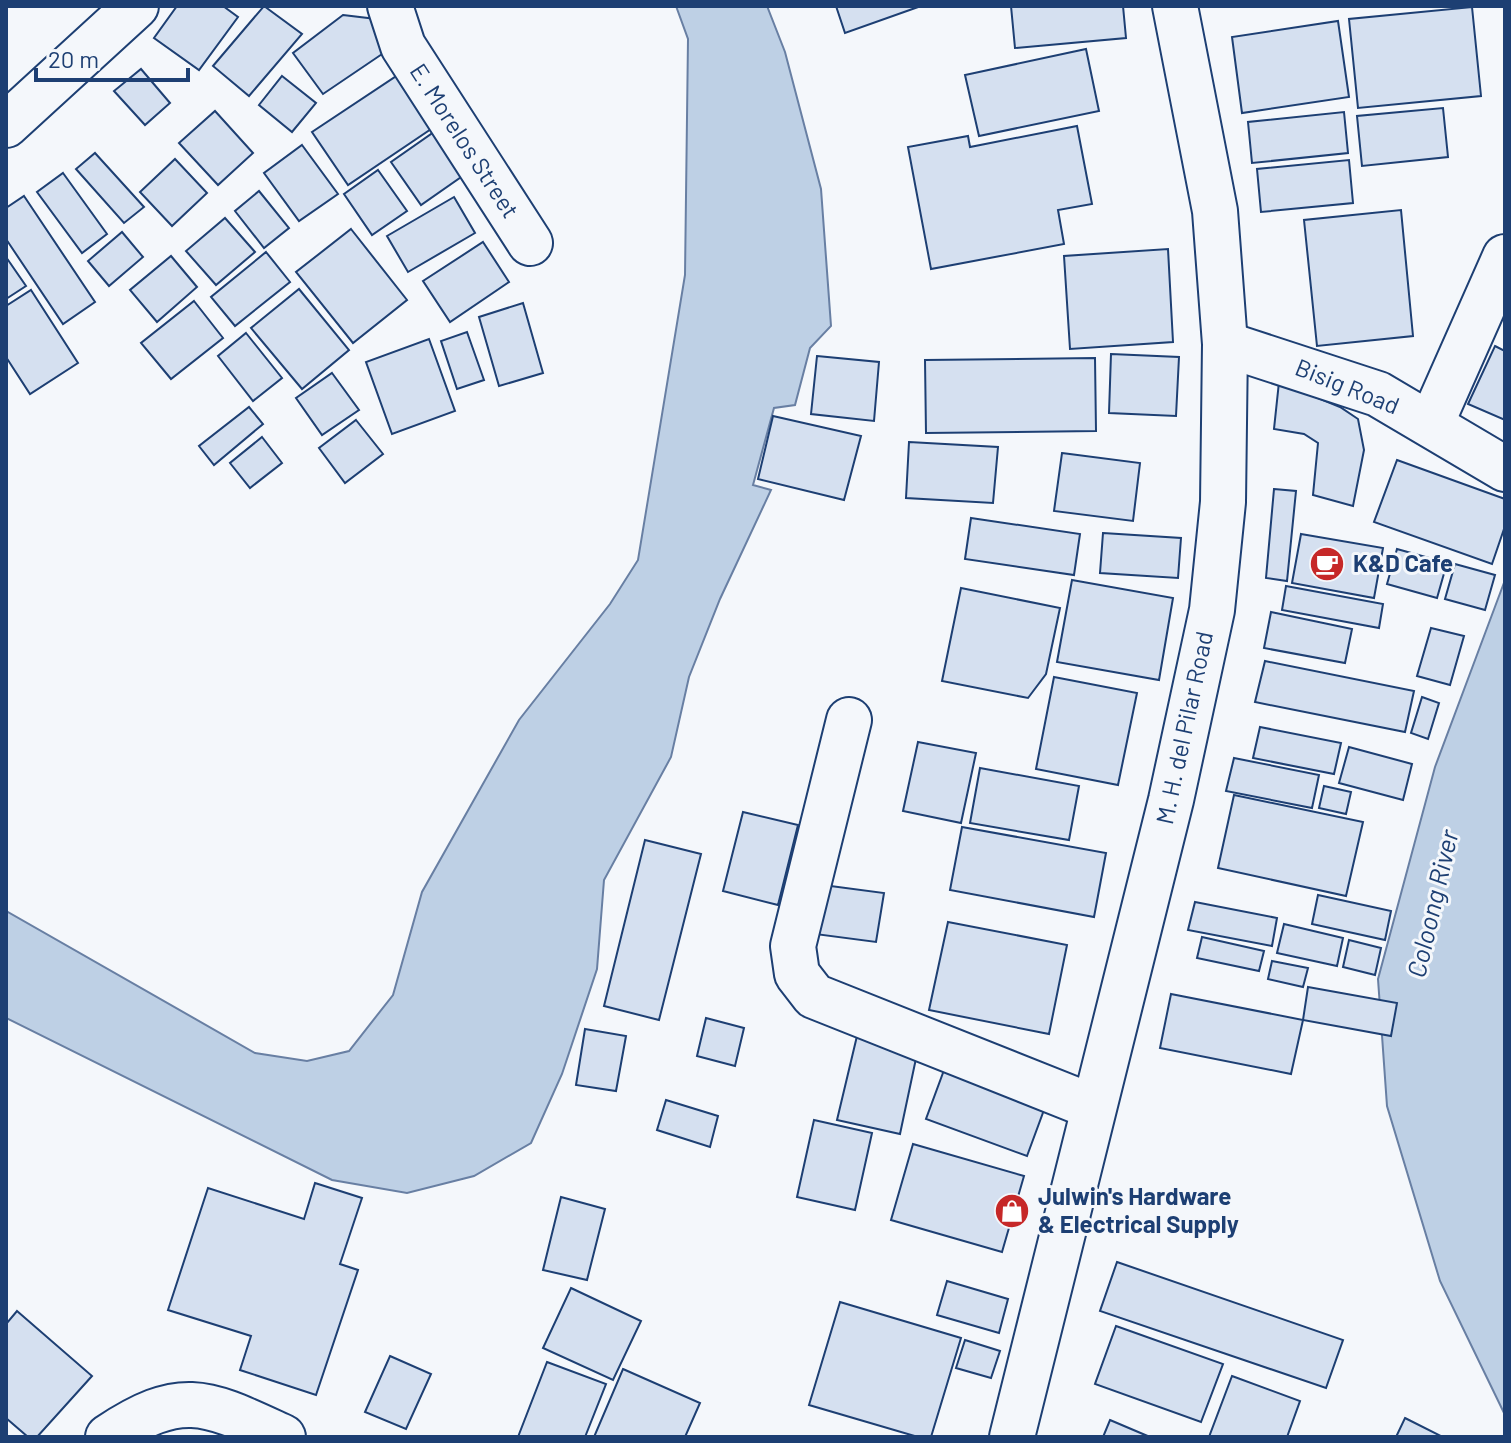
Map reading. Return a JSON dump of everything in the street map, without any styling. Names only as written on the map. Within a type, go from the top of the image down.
[{"type":"street","points":[[6,125],[136,6]]},
{"type":"street","name":"M. H. del Pilar Road","points":[[1012,1437],[1171,800],[1212,610],[1223,502],[1225,344],[1215,211],[1175,6]]},
{"type":"street","name":"E. Morelos Street","points":[[394,23],[530,243]]},
{"type":"street","points":[[1431,424],[1505,257]]},
{"type":"street","name":"Bisig Road","points":[[1225,344],[1378,394],[1505,469]]},
{"type":"street","points":[[849,720],[793,946],[797,974],[814,996],[1093,1107]]},
{"type":"street","points":[[108,1437],[135,1419],[166,1406],[195,1403],[225,1411],[283,1437]]},
{"type":"water","points":[[676,6],[767,6],[785,52],[821,189],[831,326],[810,348],[795,405],[774,408],[753,485],[771,490],[720,599],[689,677],[671,757],[604,880],[597,969],[562,1074],[531,1143],[474,1176],[407,1193],[332,1180],[6,1018],[6,911],[255,1053],[307,1061],[349,1051],[393,995],[422,892],[519,720],[610,604],[638,560],[685,275],[688,39]]},
{"type":"water","name":"Coloong River","points":[[1505,580],[1505,1415],[1440,1281],[1387,1106],[1378,979],[1435,767]]},
{"type":"building","points":[[177,6],[223,6],[238,17],[199,70],[154,38]]},
{"type":"building","points":[[264,6],[302,34],[249,96],[213,66]]},
{"type":"building","points":[[836,6],[921,6],[845,33]]},
{"type":"building","points":[[1011,6],[1123,6],[1126,38],[1015,48]]},
{"type":"building","points":[[1472,7],[1481,96],[1358,108],[1349,19]]},
{"type":"building","points":[[343,15],[376,19],[391,48],[323,94],[293,53]]},
{"type":"building","points":[[1338,21],[1349,97],[1242,113],[1232,37]]},
{"type":"building","points":[[1086,49],[1099,111],[979,136],[965,75]]},
{"type":"building","points":[[141,69],[170,103],[145,125],[114,91]]},
{"type":"building","points":[[401,73],[437,125],[348,185],[312,132]]},
{"type":"building","points":[[282,76],[316,103],[292,132],[259,105]]},
{"type":"building","points":[[1443,108],[1448,157],[1362,166],[1357,116]]},
{"type":"building","points":[[215,111],[253,153],[218,185],[179,143]]},
{"type":"building","points":[[1344,112],[1348,153],[1252,163],[1248,122]]},
{"type":"building","points":[[444,125],[474,168],[421,205],[391,162]]},
{"type":"building","points":[[1077,126],[1092,204],[1058,210],[1064,244],[931,269],[908,147],[968,136],[970,147]]},
{"type":"building","points":[[302,145],[338,194],[299,221],[264,173]]},
{"type":"building","points":[[95,153],[144,207],[124,223],[76,169]]},
{"type":"building","points":[[175,159],[207,193],[172,226],[140,192]]},
{"type":"building","points":[[1349,160],[1353,203],[1261,212],[1257,169]]},
{"type":"building","points":[[378,170],[407,211],[372,235],[344,194]]},
{"type":"building","points":[[63,173],[107,234],[82,253],[37,192]]},
{"type":"building","points":[[259,191],[289,228],[264,248],[235,211]]},
{"type":"building","points":[[24,196],[95,302],[63,324],[6,239],[6,208]]},
{"type":"building","points":[[454,197],[475,233],[408,272],[387,236]]},
{"type":"building","points":[[1401,210],[1413,336],[1317,346],[1304,220]]},
{"type":"building","points":[[225,218],[255,252],[216,285],[186,251]]},
{"type":"building","points":[[351,229],[407,300],[353,343],[296,272]]},
{"type":"building","points":[[122,232],[143,257],[109,286],[88,261]]},
{"type":"building","points":[[483,242],[509,282],[450,322],[423,281]]},
{"type":"building","points":[[1168,249],[1173,342],[1070,349],[1064,256]]},
{"type":"building","points":[[266,252],[290,282],[235,326],[211,297]]},
{"type":"building","points":[[171,256],[197,287],[157,322],[130,290]]},
{"type":"building","points":[[6,257],[26,286],[6,299]]},
{"type":"building","points":[[299,289],[349,350],[302,389],[251,328]]},
{"type":"building","points":[[31,290],[78,363],[30,394],[6,357],[6,306]]},
{"type":"building","points":[[194,301],[223,338],[171,379],[141,343]]},
{"type":"building","points":[[523,303],[543,373],[499,386],[479,317]]},
{"type":"building","points":[[467,332],[484,380],[457,389],[441,341]]},
{"type":"building","points":[[246,333],[282,378],[253,401],[218,356]]},
{"type":"building","points":[[429,339],[455,411],[392,434],[366,362]]},
{"type":"building","points":[[1495,346],[1505,351],[1505,420],[1468,404]]},
{"type":"building","points":[[1111,354],[1179,357],[1176,416],[1109,413]]},
{"type":"building","points":[[817,356],[879,362],[874,421],[811,414]]},
{"type":"building","points":[[1095,358],[1096,431],[926,433],[925,360]]},
{"type":"building","points":[[332,373],[359,410],[322,435],[296,398]]},
{"type":"building","points":[[1279,382],[1340,407],[1358,419],[1364,450],[1353,506],[1313,495],[1318,443],[1304,434],[1274,429]]},
{"type":"building","points":[[249,407],[263,424],[214,465],[199,446]]},
{"type":"building","points":[[773,416],[861,436],[844,500],[758,479]]},
{"type":"building","points":[[356,420],[383,454],[345,483],[319,448]]},
{"type":"building","points":[[262,437],[282,463],[250,488],[230,463]]},
{"type":"building","points":[[909,442],[998,447],[993,503],[906,498]]},
{"type":"building","points":[[1062,453],[1140,463],[1133,521],[1054,511]]},
{"type":"building","points":[[1397,460],[1505,499],[1505,526],[1492,564],[1374,522]]},
{"type":"building","points":[[1274,489],[1296,491],[1287,581],[1266,578]]},
{"type":"building","points":[[971,518],[1080,534],[1074,575],[965,559]]},
{"type":"building","points":[[1103,533],[1181,538],[1178,578],[1100,573]]},
{"type":"building","points":[[1301,534],[1383,548],[1374,598],[1292,583]]},
{"type":"building","points":[[1397,549],[1447,563],[1437,598],[1387,584]]},
{"type":"building","points":[[1455,564],[1495,575],[1485,610],[1445,599]]},
{"type":"building","points":[[1072,580],[1173,598],[1159,680],[1057,662]]},
{"type":"building","points":[[1286,586],[1383,604],[1379,628],[1282,610]]},
{"type":"building","points":[[961,588],[1060,608],[1046,674],[1028,698],[942,681]]},
{"type":"building","points":[[1271,612],[1352,629],[1345,663],[1264,648]]},
{"type":"building","points":[[1431,628],[1464,636],[1450,685],[1417,676]]},
{"type":"building","points":[[1265,661],[1414,691],[1405,732],[1255,702]]},
{"type":"building","points":[[1054,677],[1137,693],[1118,785],[1036,769]]},
{"type":"building","points":[[1422,697],[1439,703],[1428,739],[1411,733]]},
{"type":"building","points":[[1260,727],[1341,743],[1334,774],[1253,758]]},
{"type":"building","points":[[918,742],[976,753],[961,823],[903,811]]},
{"type":"building","points":[[1349,747],[1412,764],[1403,800],[1339,783]]},
{"type":"building","points":[[1234,758],[1319,775],[1312,808],[1226,791]]},
{"type":"building","points":[[980,768],[1079,786],[1069,840],[970,823]]},
{"type":"building","points":[[1324,786],[1351,792],[1346,814],[1319,808]]},
{"type":"building","points":[[1234,795],[1363,822],[1346,896],[1218,868]]},
{"type":"building","points":[[743,812],[798,825],[778,905],[723,891]]},
{"type":"building","points":[[962,827],[1106,853],[1094,917],[950,890]]},
{"type":"building","points":[[645,840],[701,854],[659,1020],[604,1006]]},
{"type":"building","points":[[823,885],[884,893],[876,942],[815,934]]},
{"type":"building","points":[[1318,895],[1391,911],[1385,940],[1312,924]]},
{"type":"building","points":[[1195,902],[1277,918],[1272,946],[1188,930]]},
{"type":"building","points":[[948,922],[1067,945],[1049,1034],[929,1010]]},
{"type":"building","points":[[1284,924],[1343,938],[1337,966],[1277,953]]},
{"type":"building","points":[[1202,937],[1264,951],[1259,971],[1197,958]]},
{"type":"building","points":[[1349,940],[1381,948],[1375,975],[1343,967]]},
{"type":"building","points":[[1272,961],[1308,968],[1303,987],[1268,979]]},
{"type":"building","points":[[1308,987],[1397,1003],[1391,1036],[1303,1020]]},
{"type":"building","points":[[1171,994],[1303,1020],[1291,1074],[1160,1048]]},
{"type":"building","points":[[706,1018],[744,1028],[735,1066],[697,1056]]},
{"type":"building","points":[[585,1029],[626,1036],[616,1091],[576,1085]]},
{"type":"building","points":[[857,1036],[918,1049],[900,1134],[837,1120]]},
{"type":"building","points":[[947,1062],[1048,1099],[1027,1156],[926,1119]]},
{"type":"building","points":[[666,1100],[718,1116],[710,1147],[657,1130]]},
{"type":"building","points":[[814,1120],[872,1133],[855,1210],[797,1197]]},
{"type":"building","points":[[913,1144],[1024,1176],[1002,1252],[891,1220]]},
{"type":"building","points":[[315,1183],[362,1198],[340,1264],[358,1270],[316,1395],[240,1370],[251,1336],[168,1310],[208,1188],[304,1219]]},
{"type":"building","points":[[561,1197],[605,1209],[587,1280],[543,1270]]},
{"type":"building","points":[[1117,1262],[1343,1340],[1326,1388],[1100,1311]]},
{"type":"building","points":[[947,1281],[1008,1299],[999,1333],[937,1315]]},
{"type":"building","points":[[571,1288],[641,1321],[613,1380],[543,1348]]},
{"type":"building","points":[[840,1302],[961,1338],[931,1437],[918,1437],[809,1405]]},
{"type":"building","points":[[17,1311],[92,1376],[37,1437],[28,1437],[6,1418],[6,1324]]},
{"type":"building","points":[[1116,1326],[1223,1364],[1201,1422],[1095,1384]]},
{"type":"building","points":[[965,1340],[1000,1351],[991,1378],[956,1368]]},
{"type":"building","points":[[390,1356],[431,1374],[406,1429],[365,1412]]},
{"type":"building","points":[[547,1362],[606,1384],[585,1437],[518,1437]]},
{"type":"building","points":[[623,1369],[700,1403],[685,1437],[594,1437]]},
{"type":"building","points":[[1232,1376],[1300,1401],[1287,1437],[1209,1437]]},
{"type":"building","points":[[1405,1418],[1441,1436],[1441,1437],[1396,1437]]},
{"type":"building","points":[[1110,1420],[1150,1437],[1103,1437]]},
{"type":"place","name":"K&D Cafe","points":[[1327,564]]},
{"type":"place","name":"Julwin's Hardware & Electrical Supply","points":[[1012,1211]]}]
